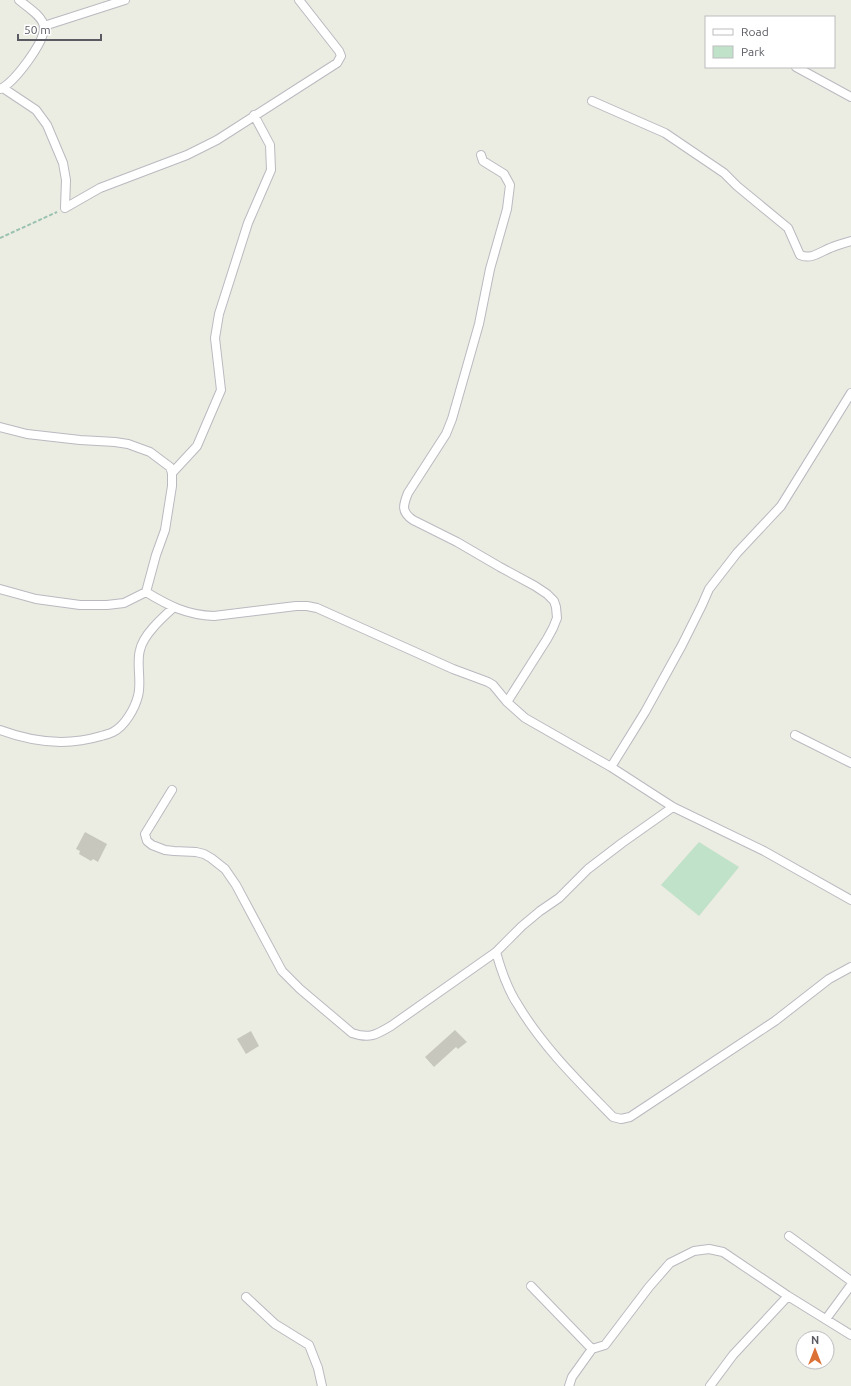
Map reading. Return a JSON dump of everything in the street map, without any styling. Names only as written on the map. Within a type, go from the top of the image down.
[{"type":"street","points":[[19,0],[40,18],[44,26],[42,37],[33,53],[16,75],[2,89],[36,110],[46,125],[63,163],[66,180],[65,208]]},
{"type":"street","points":[[44,26],[125,0]]},
{"type":"street","points":[[65,208],[100,188],[125,180],[217,140],[337,63],[340,56],[339,51],[299,0]]},
{"type":"street","points":[[798,68],[851,97]]},
{"type":"street","points":[[592,101],[665,133],[724,173],[737,186],[788,228],[800,255],[812,256],[851,241]]},
{"type":"street","points":[[172,473],[197,446],[221,390],[215,338],[219,314],[248,223],[271,170],[270,145],[254,115]]},
{"type":"street","points":[[481,155],[483,161],[504,174],[510,185],[507,209],[490,269],[479,324],[452,419],[446,434],[408,493],[404,502],[404,510],[406,516],[457,542],[500,568],[535,586],[554,601],[557,618],[553,628],[507,702]]},
{"type":"street","points":[[611,767],[645,712],[682,645],[709,589],[737,553],[781,506],[851,393]]},
{"type":"street","points":[[0,427],[27,434],[128,444],[150,452],[170,467],[172,473],[172,486],[165,530],[146,592],[124,603],[80,606],[36,599],[0,589]]},
{"type":"street","points":[[146,592],[173,608],[203,616],[296,606],[317,608],[453,669],[484,679],[493,685],[507,702],[525,718],[611,767],[673,807],[764,851],[851,900]]},
{"type":"street","points":[[0,730],[15,735],[56,742],[72,742],[113,732],[130,716],[138,695],[140,650],[142,643],[158,622],[173,608]]},
{"type":"street","points":[[795,735],[851,763]]},
{"type":"street","points":[[172,790],[145,834],[146,841],[165,850],[204,854],[225,869],[236,885],[282,970],[300,989],[352,1033],[360,1036],[378,1034],[391,1026],[496,952],[540,910],[559,898],[588,869],[673,807]]},
{"type":"street","points":[[496,952],[504,979],[517,1005],[535,1030],[555,1056],[613,1117],[621,1119],[630,1117],[775,1021],[829,979],[851,967]]},
{"type":"street","points":[[789,1236],[851,1281]]},
{"type":"street","points":[[569,1386],[572,1377],[592,1349],[605,1345],[649,1287],[670,1263],[694,1251],[709,1249],[723,1252],[788,1296],[851,1335]]},
{"type":"street","points":[[826,1319],[851,1285]]},
{"type":"street","points":[[531,1286],[592,1349]]},
{"type":"street","points":[[710,1386],[733,1355],[788,1296]]},
{"type":"street","points":[[246,1297],[275,1324],[309,1345],[318,1368],[322,1386]]},
{"type":"path","points":[[0,238],[65,208]]},
{"type":"green space","points":[[699,842],[739,867],[699,916],[661,885]]},
{"type":"building","points":[[85,832],[107,844],[98,862],[93,859],[91,861],[79,854],[80,851],[76,849]]},
{"type":"building","points":[[455,1030],[467,1042],[458,1049],[456,1047],[434,1067],[425,1057]]},
{"type":"building","points":[[251,1031],[259,1046],[246,1054],[237,1039]]}]
